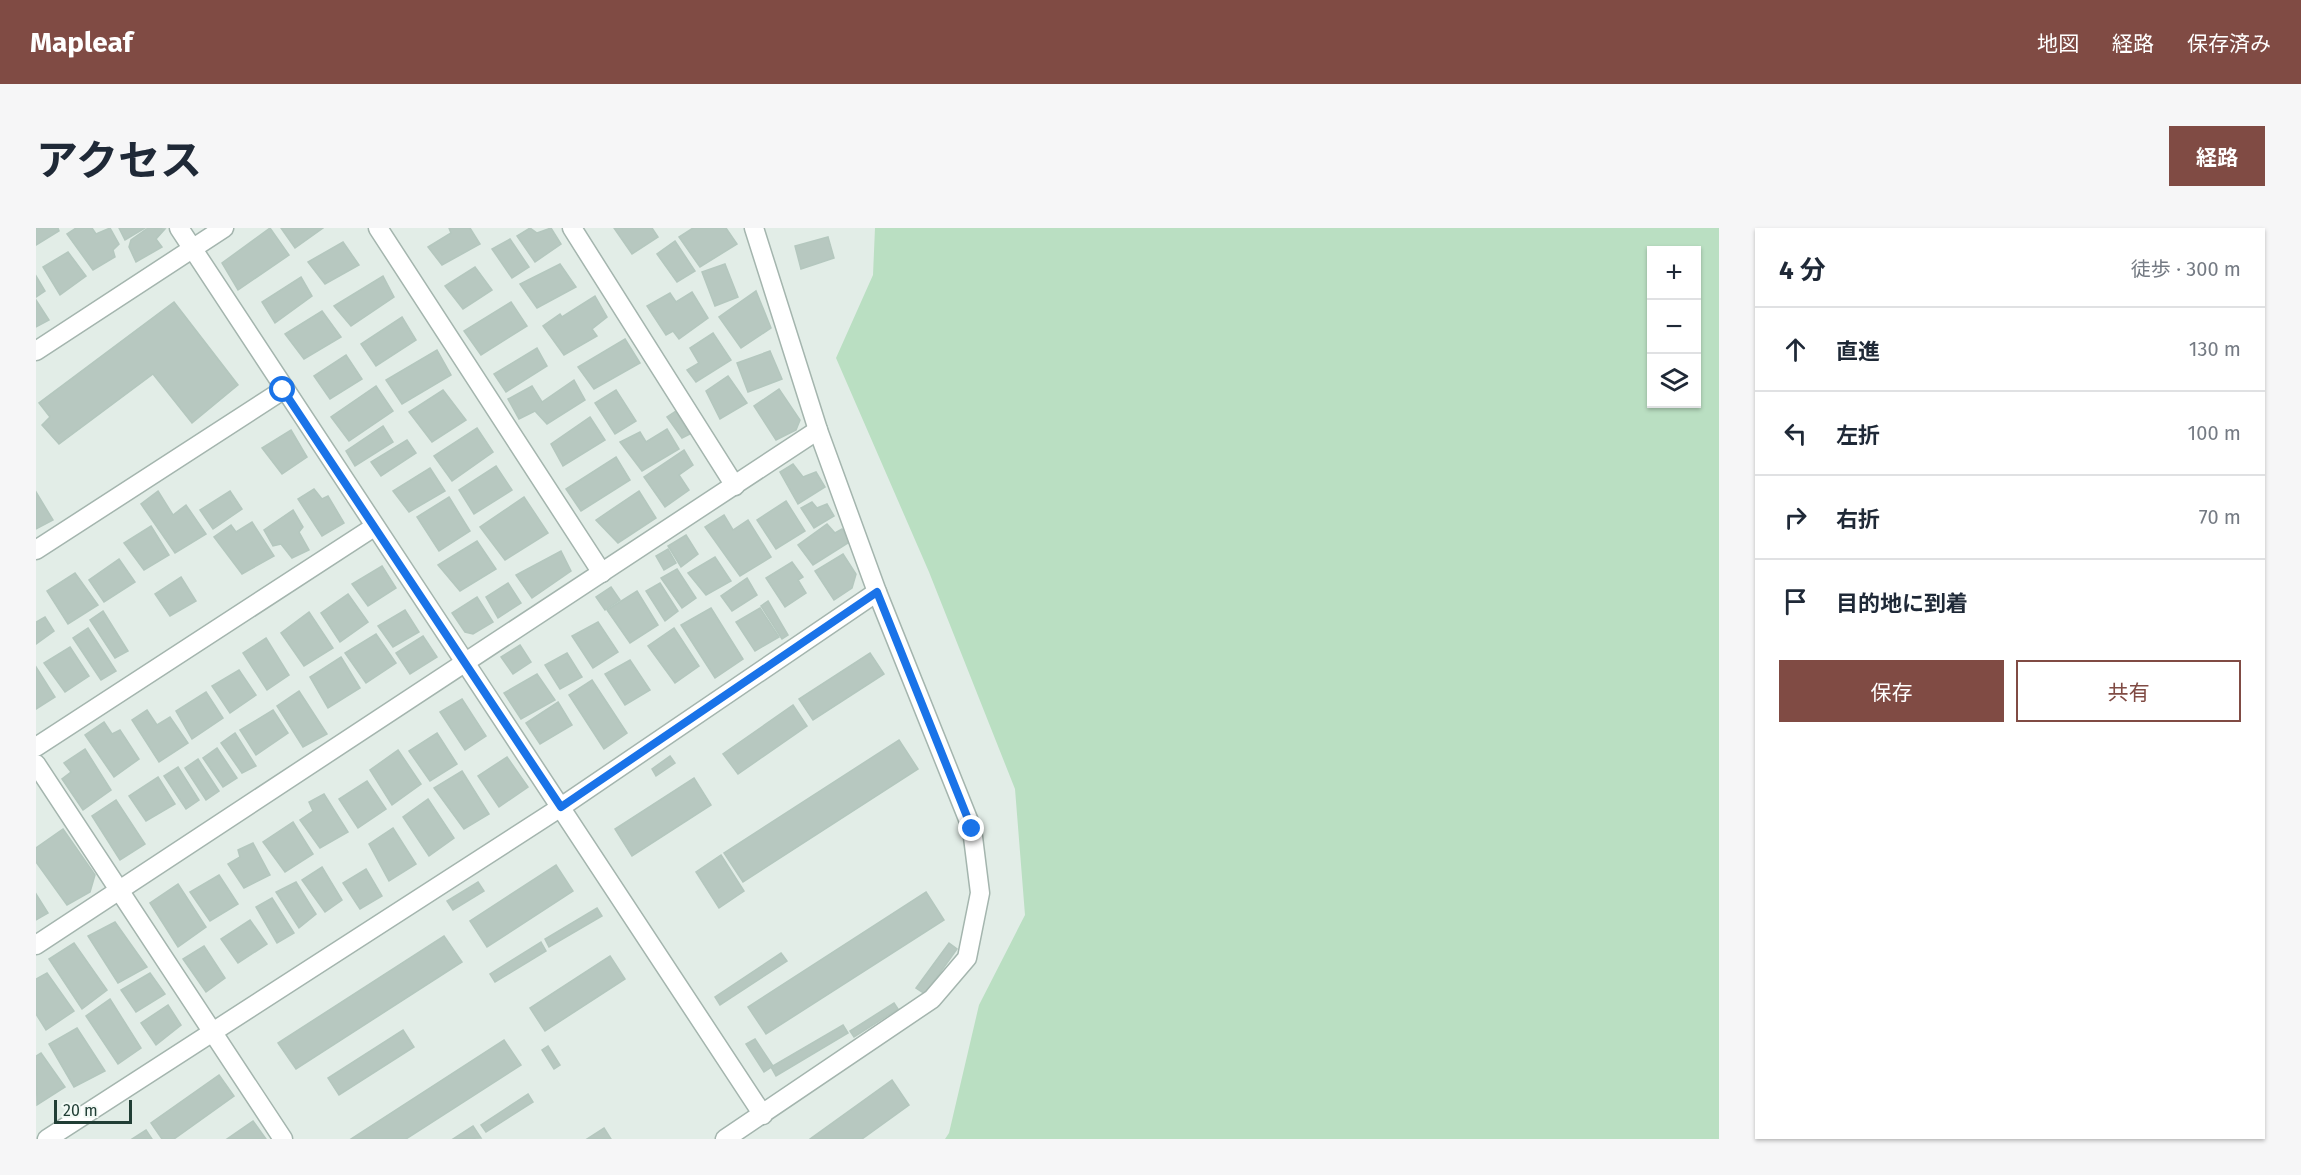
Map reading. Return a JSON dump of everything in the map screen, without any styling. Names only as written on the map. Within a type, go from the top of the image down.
[{"type":"street","points":[[178,228],[763,1115]]},
{"type":"street","points":[[36,351],[224,228]]},
{"type":"street","points":[[378,228],[602,573]]},
{"type":"street","points":[[572,228],[735,486]]},
{"type":"street","points":[[726,1139],[932,999],[967,958],[980,892],[972,829],[877,592],[818,430],[754,228]]},
{"type":"street","points":[[36,550],[283,390]]},
{"type":"street","points":[[36,945],[467,664],[818,430]]},
{"type":"street","points":[[36,747],[374,527]]},
{"type":"street","points":[[47,1139],[561,807],[877,592]]},
{"type":"street","points":[[36,764],[283,1139]]},
{"type":"green space","points":[[875,228],[1719,228],[1719,1139],[945,1139],[949,1133],[979,1005],[1025,915],[1015,789],[929,572],[836,358],[873,275]]},
{"type":"building","points":[[36,228],[58,228],[59,231],[36,245]]},
{"type":"building","points":[[76,228],[92,228],[96,234],[110,228],[119,244],[113,250],[115,257],[93,270],[67,234]]},
{"type":"building","points":[[119,228],[145,228],[125,240]]},
{"type":"building","points":[[148,228],[165,229],[156,239],[162,247],[136,262],[129,247],[131,240]]},
{"type":"building","points":[[270,228],[289,255],[238,290],[222,263]]},
{"type":"building","points":[[281,228],[323,228],[295,248]]},
{"type":"building","points":[[449,228],[470,228],[480,244],[442,265],[428,247],[451,233]]},
{"type":"building","points":[[530,228],[537,233],[551,228],[561,244],[535,262],[517,236]]},
{"type":"building","points":[[614,228],[652,228],[658,237],[632,254]]},
{"type":"building","points":[[693,228],[726,228],[737,244],[700,267],[679,237]]},
{"type":"building","points":[[828,237],[834,258],[801,269],[795,246]]},
{"type":"building","points":[[510,239],[529,267],[512,278],[492,249]]},
{"type":"building","points":[[675,241],[695,271],[677,282],[657,254]]},
{"type":"building","points":[[343,242],[359,265],[325,284],[308,262]]},
{"type":"building","points":[[68,252],[86,276],[60,295],[43,267]]},
{"type":"building","points":[[560,264],[576,287],[537,308],[520,284]]},
{"type":"building","points":[[725,264],[738,297],[715,306],[702,272]]},
{"type":"building","points":[[475,267],[492,290],[463,309],[445,286]]},
{"type":"building","points":[[36,276],[45,291],[36,297]]},
{"type":"building","points":[[383,276],[394,297],[351,326],[334,306]]},
{"type":"building","points":[[301,277],[312,296],[275,323],[262,302]]},
{"type":"building","points":[[756,291],[771,328],[741,348],[719,317]]},
{"type":"building","points":[[692,292],[708,318],[679,339],[673,331],[666,335],[647,306],[670,293],[676,302]]},
{"type":"building","points":[[595,296],[607,317],[592,329],[597,336],[564,355],[543,326],[560,314],[562,317]]},
{"type":"building","points":[[36,300],[49,320],[36,327]]},
{"type":"building","points":[[174,302],[238,385],[192,423],[153,374],[59,444],[42,425],[50,417],[39,403]]},
{"type":"building","points":[[511,302],[527,326],[481,355],[464,331]]},
{"type":"building","points":[[322,311],[341,337],[304,359],[285,334]]},
{"type":"building","points":[[402,317],[416,340],[376,366],[361,344]]},
{"type":"building","points":[[713,333],[731,360],[696,382],[687,370],[699,363],[690,348]]},
{"type":"building","points":[[625,339],[640,363],[594,389],[578,367]]},
{"type":"building","points":[[537,348],[547,366],[506,392],[494,374]]},
{"type":"building","points":[[437,350],[451,375],[402,404],[386,380]]},
{"type":"building","points":[[770,351],[782,379],[748,392],[737,363]]},
{"type":"building","points":[[346,355],[362,379],[330,399],[314,376]]},
{"type":"building","points":[[728,376],[747,403],[720,419],[706,391]]},
{"type":"building","points":[[574,380],[585,400],[547,424],[535,411],[519,419],[508,399],[532,386],[542,402]]},
{"type":"building","points":[[376,386],[393,411],[349,441],[331,417]]},
{"type":"building","points":[[779,389],[800,420],[796,430],[776,440],[754,406]]},
{"type":"building","points":[[443,390],[466,420],[432,442],[409,412]]},
{"type":"building","points":[[616,390],[636,421],[615,434],[595,403]]},
{"type":"building","points":[[676,411],[690,434],[682,438],[667,417]]},
{"type":"building","points":[[590,417],[605,440],[563,466],[551,444]]},
{"type":"building","points":[[383,426],[393,442],[355,466],[346,451]]},
{"type":"building","points":[[477,428],[493,452],[452,481],[434,456]]},
{"type":"building","points":[[667,429],[679,449],[642,471],[620,442],[640,432],[646,442]]},
{"type":"building","points":[[291,430],[307,457],[282,474],[262,448]]},
{"type":"building","points":[[407,440],[416,453],[381,476],[371,462]]},
{"type":"building","points":[[684,450],[693,465],[679,475],[689,490],[665,507],[644,477]]},
{"type":"building","points":[[616,457],[630,480],[581,511],[566,489]]},
{"type":"building","points":[[793,464],[803,477],[816,472],[825,487],[798,504],[780,472]]},
{"type":"building","points":[[496,466],[512,490],[474,514],[459,490]]},
{"type":"building","points":[[430,468],[445,491],[409,512],[393,491]]},
{"type":"building","points":[[314,489],[322,499],[328,496],[344,523],[322,536],[298,499]]},
{"type":"building","points":[[158,491],[173,515],[186,505],[206,534],[175,553],[141,504]]},
{"type":"building","points":[[230,491],[242,509],[213,529],[200,510]]},
{"type":"building","points":[[639,491],[656,518],[618,543],[596,520]]},
{"type":"building","points":[[36,492],[53,520],[36,529]]},
{"type":"building","points":[[449,497],[470,531],[439,551],[417,517]]},
{"type":"building","points":[[524,497],[548,533],[505,560],[480,527]]},
{"type":"building","points":[[786,501],[805,531],[776,549],[757,520]]},
{"type":"building","points":[[812,502],[817,508],[827,504],[834,516],[814,528],[801,508]]},
{"type":"building","points":[[293,510],[303,527],[299,532],[309,550],[292,558],[281,544],[273,546],[264,530]]},
{"type":"building","points":[[724,515],[733,530],[748,520],[771,557],[740,576],[705,527]]},
{"type":"building","points":[[252,522],[274,556],[242,574],[214,537],[231,525],[236,532]]},
{"type":"building","points":[[827,524],[835,533],[842,529],[851,541],[813,565],[798,545]]},
{"type":"building","points":[[151,526],[169,555],[144,570],[124,543]]},
{"type":"building","points":[[686,535],[698,554],[681,567],[668,546]]},
{"type":"building","points":[[477,541],[496,569],[460,591],[438,565]]},
{"type":"building","points":[[668,549],[676,563],[664,570],[656,556]]},
{"type":"building","points":[[561,551],[571,571],[532,598],[516,575]]},
{"type":"building","points":[[843,554],[856,574],[852,588],[834,600],[815,571]]},
{"type":"building","points":[[715,557],[731,581],[706,595],[688,573]]},
{"type":"building","points":[[119,559],[135,582],[104,602],[89,580]]},
{"type":"building","points":[[792,562],[803,577],[798,580],[806,593],[785,607],[766,578]]},
{"type":"building","points":[[382,566],[396,588],[368,606],[352,584]]},
{"type":"building","points":[[677,569],[696,598],[682,608],[661,578]]},
{"type":"building","points":[[75,573],[98,605],[68,624],[47,591]]},
{"type":"building","points":[[181,577],[196,601],[170,616],[155,594]]},
{"type":"building","points":[[747,578],[757,595],[732,611],[721,596]]},
{"type":"building","points":[[508,583],[521,603],[498,618],[486,597]]},
{"type":"building","points":[[660,583],[678,611],[665,621],[646,591]]},
{"type":"building","points":[[611,587],[620,600],[605,610],[596,597]]},
{"type":"building","points":[[637,591],[658,625],[630,643],[607,610]]},
{"type":"building","points":[[348,594],[368,622],[340,642],[321,613]]},
{"type":"building","points":[[477,597],[493,622],[473,634],[465,632],[452,613]]},
{"type":"building","points":[[768,601],[788,635],[782,639],[761,606]]},
{"type":"building","points":[[711,608],[743,659],[715,678],[681,625]]},
{"type":"building","points":[[760,608],[779,637],[755,651],[736,622]]},
{"type":"building","points":[[405,610],[419,632],[393,647],[378,626]]},
{"type":"building","points":[[103,611],[128,651],[115,658],[90,620]]},
{"type":"building","points":[[309,612],[333,648],[304,666],[281,633]]},
{"type":"building","points":[[45,617],[54,631],[36,644],[36,622]]},
{"type":"building","points":[[598,622],[618,652],[593,668],[572,636]]},
{"type":"building","points":[[88,628],[116,671],[101,680],[73,638]]},
{"type":"building","points":[[674,628],[699,666],[675,683],[648,646]]},
{"type":"building","points":[[376,634],[396,663],[366,683],[345,653]]},
{"type":"building","points":[[423,636],[437,657],[410,674],[396,653]]},
{"type":"building","points":[[266,638],[289,675],[267,690],[243,653]]},
{"type":"building","points":[[520,645],[531,662],[513,674],[501,657]]},
{"type":"building","points":[[70,647],[89,676],[65,692],[44,663]]},
{"type":"building","points":[[567,653],[582,677],[560,689],[545,665]]},
{"type":"building","points":[[870,653],[884,674],[813,720],[799,699]]},
{"type":"building","points":[[341,657],[360,688],[328,708],[310,677]]},
{"type":"building","points":[[630,660],[650,690],[625,705],[605,674]]},
{"type":"building","points":[[36,667],[55,697],[36,709]]},
{"type":"building","points":[[239,670],[256,695],[230,713],[212,686]]},
{"type":"building","points":[[537,674],[555,700],[521,719],[504,693]]},
{"type":"building","points":[[592,680],[627,733],[604,749],[569,695]]},
{"type":"building","points":[[299,691],[327,734],[303,747],[277,706]]},
{"type":"building","points":[[206,692],[223,718],[192,739],[176,711]]},
{"type":"building","points":[[462,699],[486,736],[465,750],[440,712]]},
{"type":"building","points":[[558,702],[572,725],[540,744],[526,723]]},
{"type":"building","points":[[793,705],[807,726],[738,774],[723,754]]},
{"type":"building","points":[[147,710],[157,725],[170,717],[188,743],[159,762],[132,720]]},
{"type":"building","points":[[273,710],[288,733],[256,755],[240,730]]},
{"type":"building","points":[[104,722],[112,734],[120,730],[139,759],[114,777],[85,735]]},
{"type":"building","points":[[235,733],[256,766],[242,773],[221,743]]},
{"type":"building","points":[[437,733],[457,764],[430,781],[409,751]]},
{"type":"building","points":[[899,740],[918,769],[743,882],[724,853]]},
{"type":"building","points":[[217,748],[237,778],[223,787],[203,758]]},
{"type":"building","points":[[85,749],[111,790],[83,810],[62,779],[71,772],[64,763]]},
{"type":"building","points":[[398,750],[421,784],[392,805],[370,770]]},
{"type":"building","points":[[670,756],[675,763],[656,776],[652,769]]},
{"type":"building","points":[[507,757],[528,787],[499,807],[478,776]]},
{"type":"building","points":[[198,759],[219,791],[206,800],[185,768]]},
{"type":"building","points":[[178,767],[199,800],[186,809],[164,776]]},
{"type":"building","points":[[462,771],[489,814],[464,829],[434,788]]},
{"type":"building","points":[[158,777],[175,804],[146,821],[129,796]]},
{"type":"building","points":[[694,778],[711,805],[632,856],[615,829]]},
{"type":"building","points":[[367,781],[386,809],[358,828],[339,799]]},
{"type":"building","points":[[324,794],[348,832],[320,848],[300,820],[313,811],[309,802]]},
{"type":"building","points":[[428,799],[454,838],[429,856],[403,817]]},
{"type":"building","points":[[116,800],[145,844],[120,860],[92,816]]},
{"type":"building","points":[[293,822],[313,854],[285,872],[263,842]]},
{"type":"building","points":[[393,828],[416,864],[389,881],[369,844]]},
{"type":"building","points":[[63,829],[95,875],[90,892],[67,905],[36,862],[36,848]]},
{"type":"building","points":[[253,843],[270,875],[244,888],[228,864],[240,857],[238,850]]},
{"type":"building","points":[[721,855],[744,891],[719,908],[696,872]]},
{"type":"building","points":[[556,865],[573,891],[487,947],[470,921]]},
{"type":"building","points":[[322,867],[342,900],[325,912],[302,880]]},
{"type":"building","points":[[366,869],[382,896],[360,909],[343,883]]},
{"type":"building","points":[[219,875],[238,904],[210,921],[190,892]]},
{"type":"building","points":[[296,882],[316,914],[299,928],[276,892]]},
{"type":"building","points":[[478,882],[484,891],[453,910],[447,901]]},
{"type":"building","points":[[178,884],[206,927],[178,947],[150,903]]},
{"type":"building","points":[[926,892],[944,920],[766,1034],[748,1007]]},
{"type":"building","points":[[36,894],[48,913],[36,920]]},
{"type":"building","points":[[272,898],[294,933],[277,943],[256,907]]},
{"type":"building","points":[[597,908],[602,916],[549,947],[545,939]]},
{"type":"building","points":[[250,920],[267,944],[238,963],[221,939]]},
{"type":"building","points":[[115,922],[147,967],[118,983],[88,936]]},
{"type":"building","points":[[444,936],[462,962],[296,1069],[278,1043]]},
{"type":"building","points":[[541,942],[546,951],[495,982],[490,974]]},
{"type":"building","points":[[74,943],[107,990],[82,1009],[49,959]]},
{"type":"building","points":[[949,943],[957,949],[925,994],[916,988]]},
{"type":"building","points":[[204,946],[225,978],[206,992],[183,959]]},
{"type":"building","points":[[781,953],[787,961],[720,1005],[715,997]]},
{"type":"building","points":[[610,956],[625,979],[545,1031],[530,1008]]},
{"type":"building","points":[[47,973],[74,1011],[46,1030],[36,1014],[36,979]]},
{"type":"building","points":[[150,973],[165,994],[136,1012],[121,990]]},
{"type":"building","points":[[110,999],[141,1048],[118,1064],[86,1016]]},
{"type":"building","points":[[894,1003],[898,1009],[854,1037],[850,1031]]},
{"type":"building","points":[[168,1005],[181,1025],[156,1045],[141,1023]]},
{"type":"building","points":[[843,1025],[848,1033],[776,1076],[771,1067]]},
{"type":"building","points":[[77,1028],[105,1071],[74,1087],[49,1044]]},
{"type":"building","points":[[403,1030],[414,1047],[339,1095],[328,1078]]},
{"type":"building","points":[[755,1039],[773,1066],[764,1072],[746,1044]]},
{"type":"building","points":[[504,1040],[521,1065],[406,1139],[351,1139]]},
{"type":"building","points":[[548,1046],[560,1065],[554,1069],[542,1050]]},
{"type":"building","points":[[41,1053],[65,1087],[37,1105],[36,1056]]},
{"type":"building","points":[[219,1075],[234,1096],[174,1139],[162,1139],[151,1123]]},
{"type":"building","points":[[892,1080],[909,1105],[862,1139],[810,1139]]},
{"type":"building","points":[[528,1094],[533,1102],[486,1132],[481,1125]]},
{"type":"building","points":[[253,1121],[266,1139],[227,1139]]},
{"type":"building","points":[[473,1126],[481,1138],[453,1139]]},
{"type":"building","points":[[604,1128],[611,1139],[587,1139]]},
{"type":"building","points":[[146,1130],[152,1139],[132,1139]]},
{"type":"route","points":[[283,390],[561,807],[877,592],[972,829]]}]
